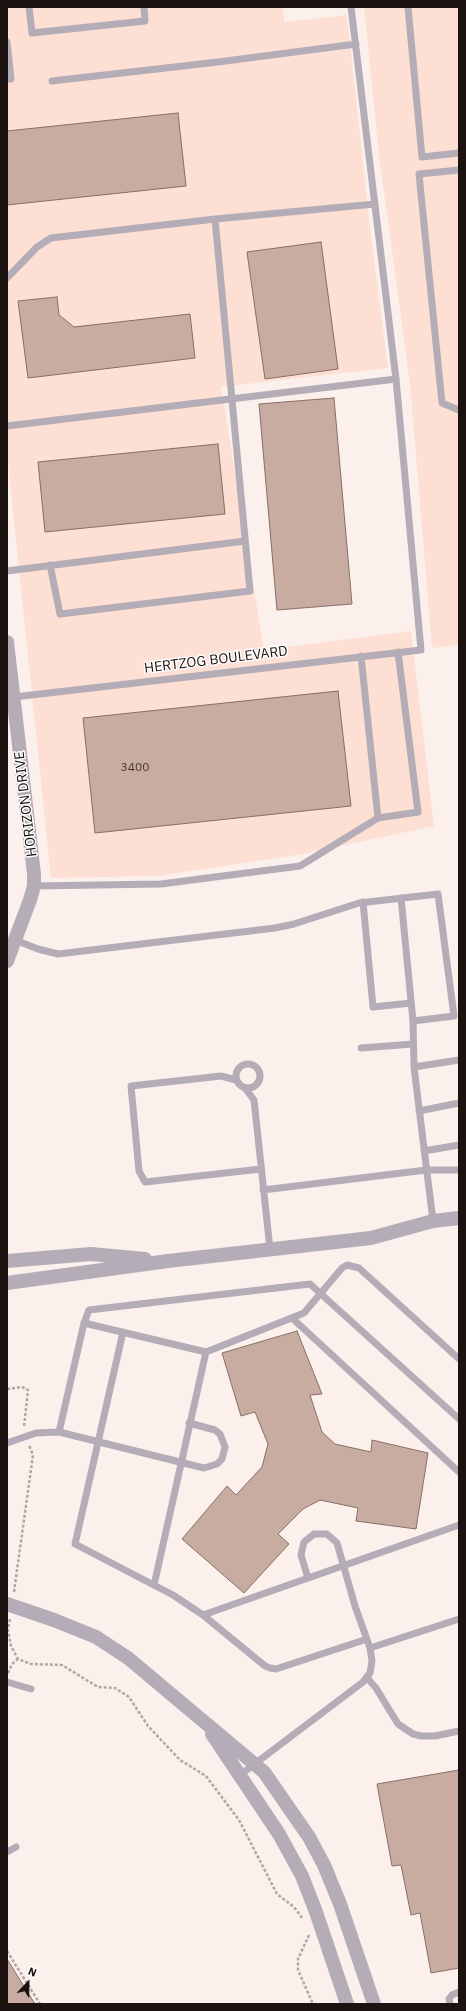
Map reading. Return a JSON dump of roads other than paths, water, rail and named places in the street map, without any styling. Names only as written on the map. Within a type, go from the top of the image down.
[{"type":"street","name":"HORIZON DRIVE","points":[[7,642],[11,691],[33,859],[34,886],[16,940],[7,961]]},
{"type":"street","points":[[7,1283],[168,1261],[371,1238],[432,1221],[459,1218]]},
{"type":"street","points":[[7,1261],[91,1254],[168,1261]]},
{"type":"street","points":[[10,1605],[54,1620],[96,1637],[128,1658],[202,1718],[264,1772],[292,1810],[324,1865],[340,1904],[374,2004]]},
{"type":"street","points":[[202,1718],[279,1834],[302,1876],[314,1906],[347,2004]]},
{"type":"lane","points":[[29,7],[32,33],[145,21],[144,7]]},
{"type":"lane","points":[[7,426],[396,379],[351,7]]},
{"type":"lane","points":[[408,7],[422,157],[459,153]]},
{"type":"lane","points":[[7,42],[11,79],[7,79]]},
{"type":"lane","points":[[52,81],[356,44]]},
{"type":"lane","points":[[459,170],[419,174],[442,402],[459,410]]},
{"type":"lane","points":[[7,278],[37,248],[51,238],[375,204]]},
{"type":"lane","points":[[50,565],[60,614],[250,591],[215,220]]},
{"type":"lane","name":"HERTZOG BOULEVARD","points":[[11,691],[421,650],[396,379]]},
{"type":"lane","points":[[7,571],[245,541]]},
{"type":"lane","points":[[34,886],[161,884],[300,866],[378,818],[418,812],[398,652]]},
{"type":"lane","points":[[361,656],[378,818]]},
{"type":"lane","points":[[16,940],[45,952],[58,954],[275,928],[294,924],[364,902],[438,894],[454,1016],[413,1021]]},
{"type":"lane","points":[[401,898],[413,1021],[414,1067],[432,1221]]},
{"type":"lane","points":[[364,902],[373,1007],[411,1003]]},
{"type":"lane","points":[[361,1048],[413,1044]]},
{"type":"lane","points":[[414,1067],[459,1060]]},
{"type":"lane","points":[[236,1080],[235,1073],[240,1066],[249,1063],[257,1067],[260,1072],[260,1080],[254,1087],[245,1088]]},
{"type":"lane","points":[[261,1169],[145,1182],[139,1171],[131,1086],[220,1076],[236,1080],[245,1088],[254,1100],[270,1249]]},
{"type":"lane","points":[[419,1110],[459,1103]]},
{"type":"lane","points":[[424,1151],[459,1145]]},
{"type":"lane","points":[[263,1190],[426,1170],[459,1170]]},
{"type":"lane","points":[[84,1322],[206,1352],[304,1314],[342,1268],[347,1265],[359,1268],[459,1359]]},
{"type":"lane","points":[[58,1432],[84,1322],[89,1310],[310,1284],[459,1419]]},
{"type":"lane","points":[[292,1318],[459,1472]]},
{"type":"lane","points":[[123,1332],[75,1544],[154,1585],[203,1615],[265,1666],[276,1669],[367,1639]]},
{"type":"lane","points":[[154,1585],[180,1462],[206,1352]]},
{"type":"lane","points":[[7,1443],[24,1436],[47,1432],[58,1432],[204,1468],[217,1464],[224,1453],[224,1440],[220,1434],[215,1430],[189,1423]]},
{"type":"lane","points":[[203,1615],[459,1525]]},
{"type":"lane","points":[[240,1775],[367,1678],[371,1669],[370,1648],[337,1543],[327,1534],[314,1534],[304,1542],[302,1555],[308,1578]]},
{"type":"lane","points":[[370,1648],[459,1619]]},
{"type":"lane","points":[[367,1678],[376,1688],[398,1724],[413,1734],[421,1736],[435,1736],[459,1731]]},
{"type":"lane","points":[[7,1682],[30,1689]]},
{"type":"lane","points":[[7,1852],[16,1847]]},
{"type":"lane","points":[[450,2004],[449,1999],[459,1992]]}]
